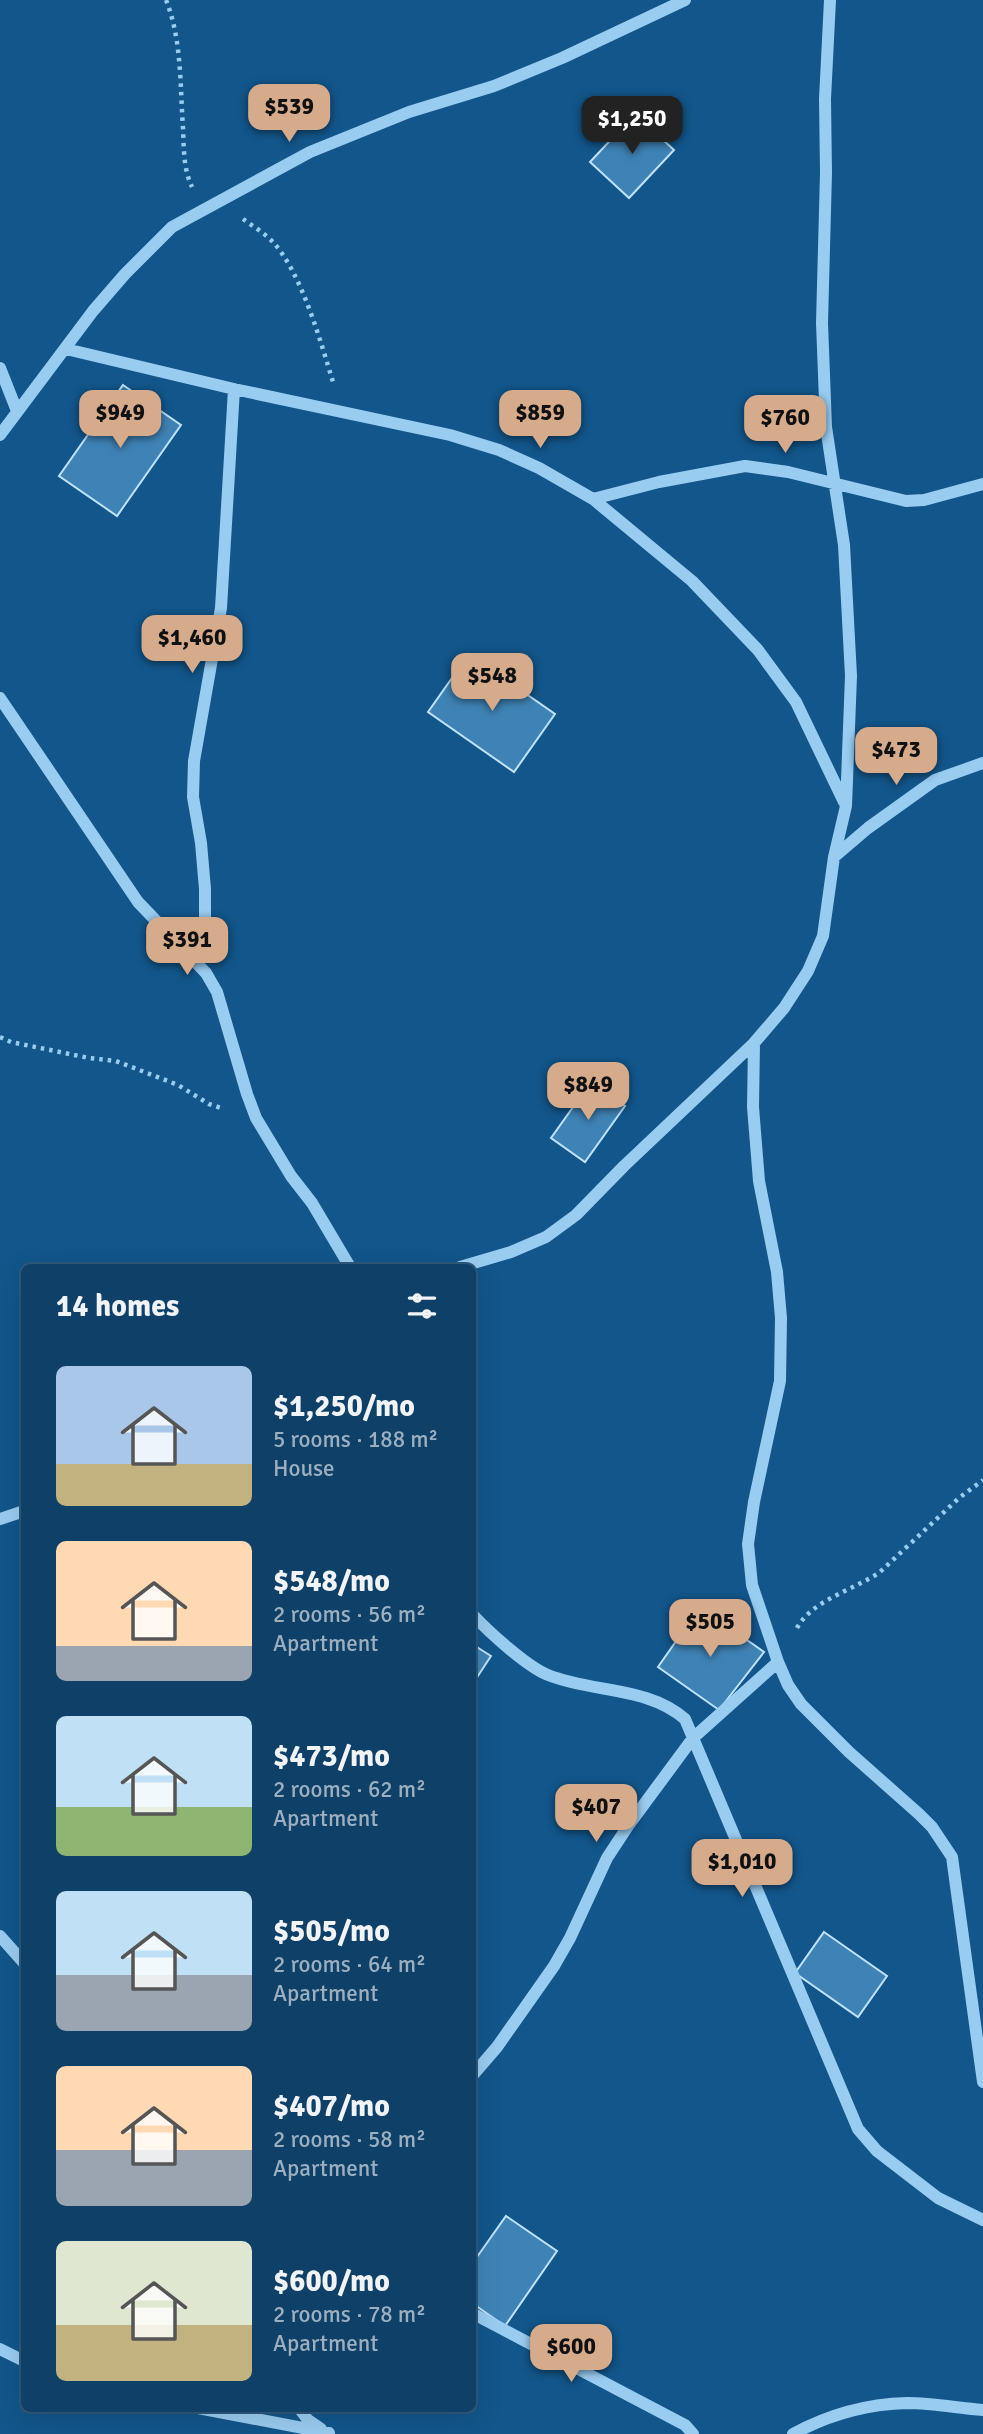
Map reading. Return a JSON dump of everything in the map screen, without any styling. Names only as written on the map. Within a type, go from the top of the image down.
[{"type":"street","points":[[0,435],[101,302],[172,227],[310,152],[409,113],[494,86],[685,0]]},
{"type":"street","points":[[470,1264],[511,1252],[546,1237],[576,1215],[754,1044],[785,1008],[808,971],[823,936],[834,857],[846,806],[851,676],[844,545],[826,427],[822,323],[825,99],[830,0]]},
{"type":"street","points":[[66,349],[234,389],[450,435],[499,450],[539,468],[593,499],[692,581],[758,650],[796,702],[846,806]]},
{"type":"street","points":[[0,368],[17,411]]},
{"type":"street","points":[[197,964],[205,933],[205,889],[193,797],[194,761],[221,608],[234,389]]},
{"type":"street","points":[[593,499],[745,466],[788,472],[915,501],[983,484]]},
{"type":"street","points":[[0,698],[138,902],[197,964],[217,992],[256,1118],[291,1177],[312,1203],[349,1264]]},
{"type":"street","points":[[834,857],[868,828],[935,780],[983,763]]},
{"type":"street","points":[[754,1044],[753,1107],[759,1181],[777,1272],[782,1318],[780,1381],[754,1502],[748,1544],[752,1585],[778,1662],[788,1685],[801,1704],[849,1752],[925,1820],[952,1857],[983,2082]]},
{"type":"street","points":[[0,1519],[21,1512]]},
{"type":"street","points":[[476,1618],[492,1635],[545,1675],[652,1699],[671,1707],[685,1719],[858,2129],[877,2151],[938,2198],[983,2220]]},
{"type":"street","points":[[476,2071],[497,2047],[554,1966],[607,1858],[693,1738],[778,1662]]},
{"type":"street","points":[[0,1936],[21,1960]]},
{"type":"street","points":[[476,2315],[685,2425],[693,2434]]},
{"type":"street","points":[[0,2349],[21,2360]]},
{"type":"street","points":[[793,2434],[821,2419],[851,2411],[906,2403],[983,2410]]},
{"type":"street","points":[[218,2412],[329,2434]]},
{"type":"street","points":[[302,2412],[308,2420],[329,2434]]},
{"type":"path","points":[[166,0],[172,15],[178,52],[185,163],[189,180],[193,188],[220,202],[273,242],[287,261],[317,332],[343,412]]},
{"type":"path","points":[[0,1037],[11,1042],[127,1064],[178,1085],[209,1104],[256,1118]]},
{"type":"path","points":[[778,1662],[804,1615],[880,1572],[959,1498],[983,1480]]},
{"type":"building","points":[[635,114],[674,150],[629,198],[590,162]]},
{"type":"building","points":[[123,385],[181,425],[117,516],[59,476]]},
{"type":"building","points":[[469,654],[555,714],[514,772],[428,712]]},
{"type":"building","points":[[591,1082],[625,1106],[585,1162],[551,1138]]},
{"type":"building","points":[[700,1607],[764,1652],[719,1710],[658,1667]]},
{"type":"building","points":[[476,1647],[491,1656],[476,1679]]},
{"type":"building","points":[[824,1932],[887,1976],[858,2017],[795,1973]]},
{"type":"building","points":[[506,2216],[557,2251],[505,2326],[476,2306],[476,2258]]}]
